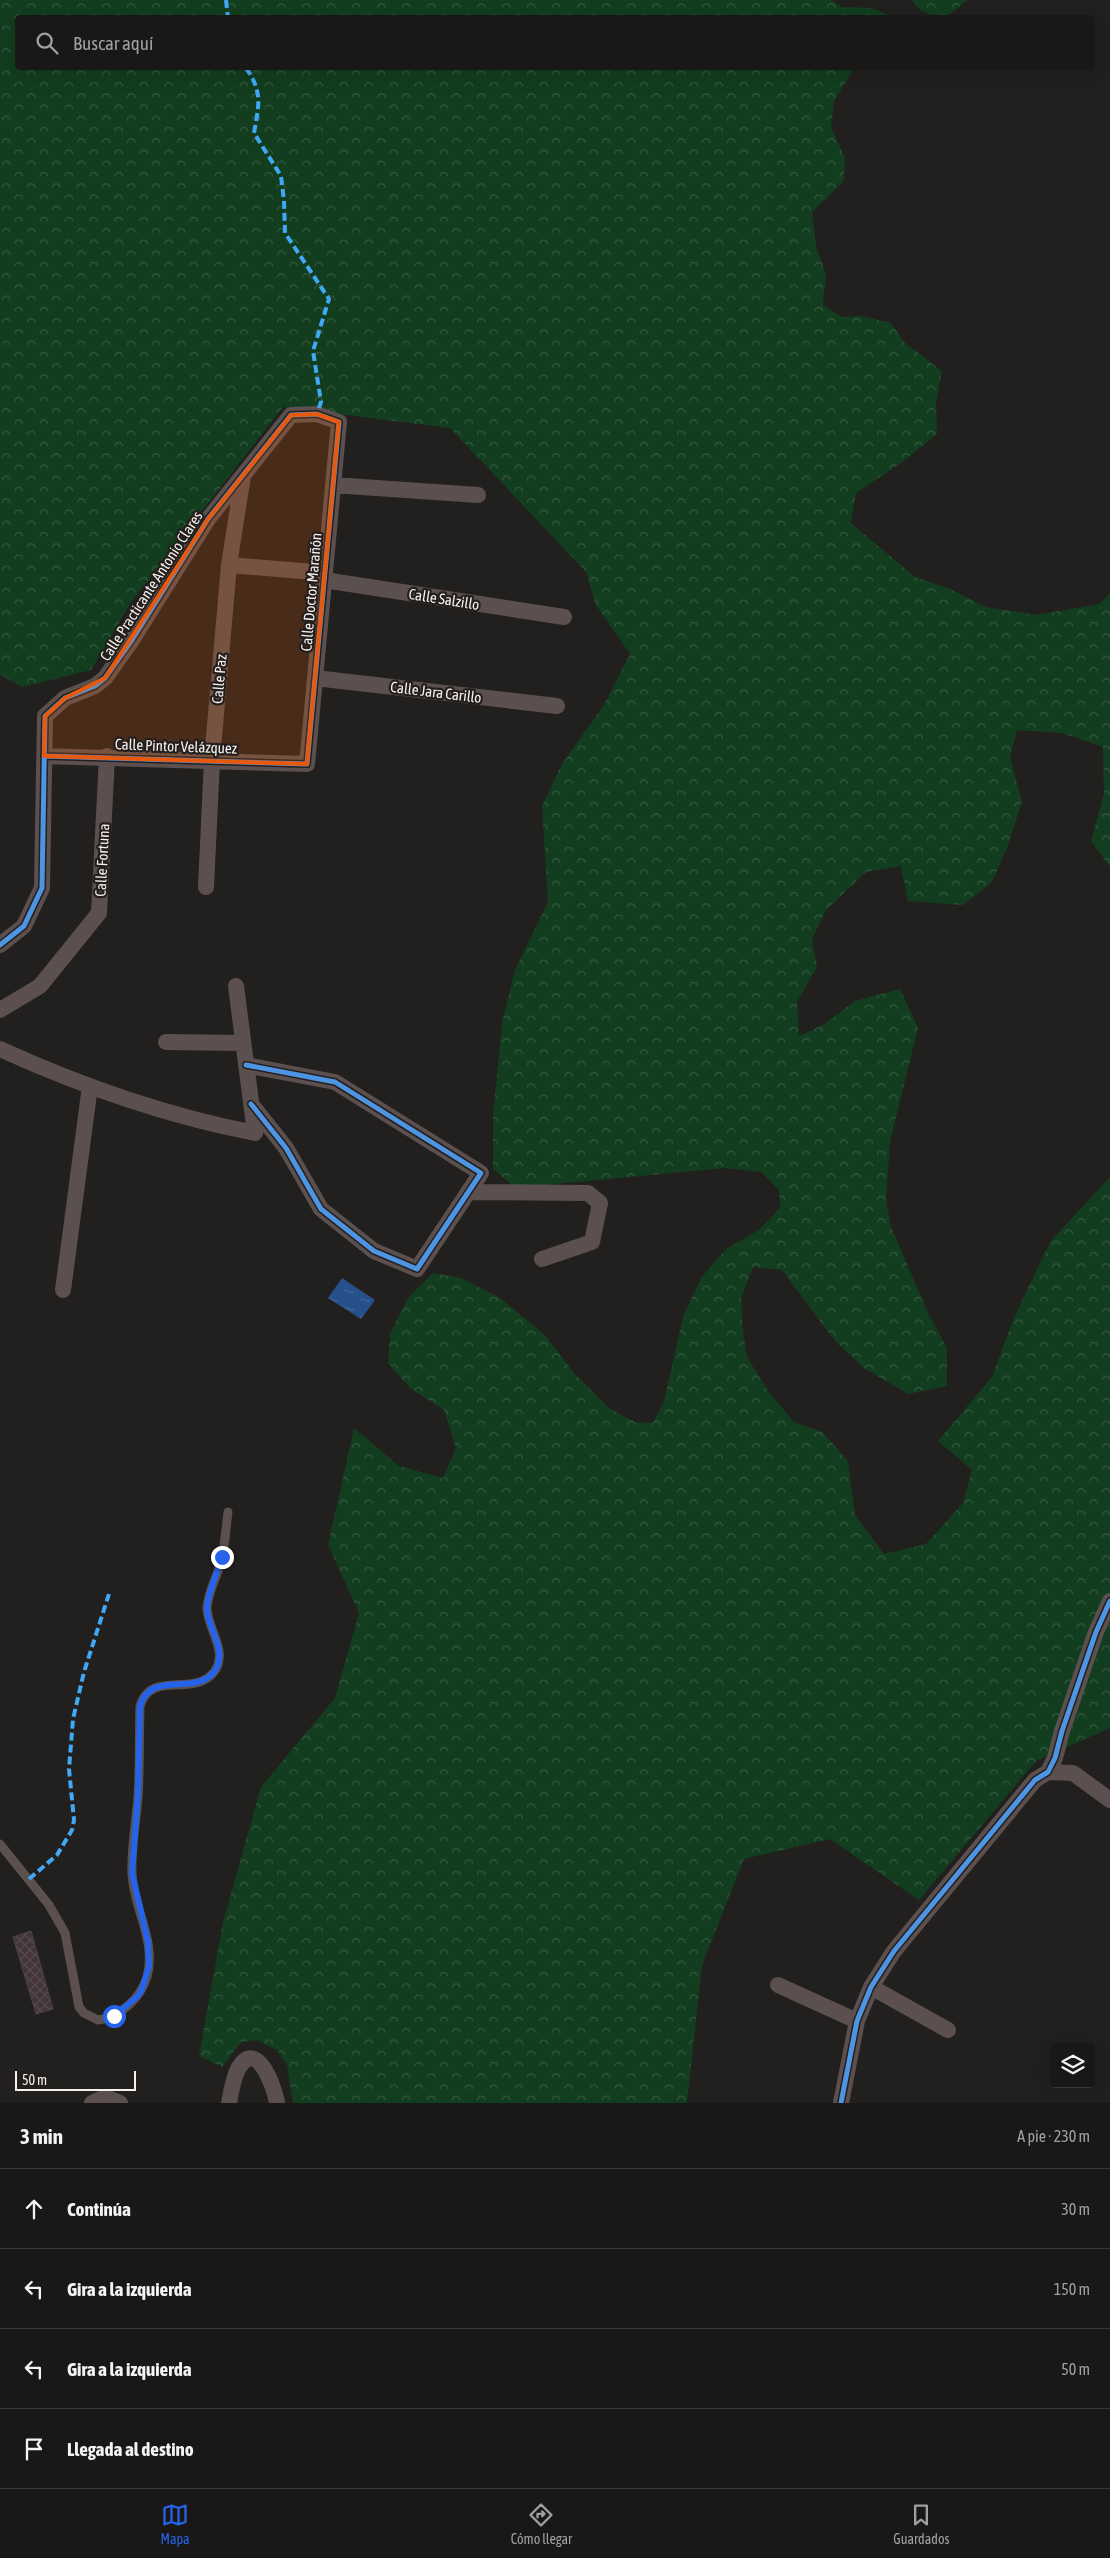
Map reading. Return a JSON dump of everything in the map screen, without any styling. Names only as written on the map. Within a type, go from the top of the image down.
[{"type":"street","name":"Calle Practicante Antonio Clares","points":[[0,945],[24,926],[42,888],[45,716],[65,698],[95,686],[105,678],[132,640],[208,519],[291,415],[317,414],[339,422]]},
{"type":"street","name":"Calle Doctor Marañón","points":[[307,764],[339,422]]},
{"type":"street","name":"Calle Paz","points":[[206,886],[212,760],[228,565],[244,474]]},
{"type":"street","points":[[332,485],[478,495]]},
{"type":"street","name":"Calle Salzillo","points":[[228,565],[325,577],[564,617]]},
{"type":"street","name":"Calle Jara Carillo","points":[[315,678],[557,706]]},
{"type":"street","name":"Calle Pintor Velázquez","points":[[44,756],[107,756],[307,764]]},
{"type":"street","name":"Calle Fortuna","points":[[0,1010],[40,986],[100,913],[107,756]]},
{"type":"street","points":[[0,1049],[58,1076],[202,1123],[255,1133],[236,986]]},
{"type":"street","points":[[166,1042],[243,1043]]},
{"type":"street","points":[[246,1065],[335,1082],[480,1173],[417,1269],[374,1251],[321,1209],[286,1148],[251,1104]]},
{"type":"street","points":[[63,1290],[90,1086]]},
{"type":"street","points":[[468,1192],[588,1194],[600,1203],[592,1242],[542,1259]]},
{"type":"street","points":[[841,2103],[857,2021],[871,1987],[907,1936],[1035,1780],[1048,1772],[1055,1758],[1062,1731],[1096,1632],[1110,1601]]},
{"type":"street","points":[[1048,1772],[1073,1773],[1110,1800]]},
{"type":"street","points":[[778,1985],[857,2021]]},
{"type":"street","points":[[871,1987],[948,2030]]},
{"type":"street","points":[[229,2103],[239,2068],[243,2062],[251,2059],[257,2060],[267,2072],[277,2103]]},
{"type":"street","points":[[92,2103],[105,2097],[120,2103]]},
{"type":"lane","points":[[0,1844],[49,1904],[63,1928],[79,2007],[84,2013],[98,2020],[114,2016],[129,2005],[142,1989],[149,1966],[148,1942],[132,1873],[138,1795],[140,1706],[142,1698],[151,1688],[157,1685],[199,1683],[206,1680],[217,1667],[220,1658],[219,1649],[207,1611],[222,1557],[228,1512]]},
{"type":"highlighted area","points":[[317,414],[339,422],[307,764],[44,756],[45,716],[65,698],[105,678],[208,519],[291,415]]},
{"type":"green space","points":[[0,0],[831,0],[842,7],[872,8],[888,15],[15,15],[15,70],[853,70],[834,101],[831,127],[845,158],[844,181],[812,212],[816,247],[826,274],[823,305],[842,317],[861,316],[891,323],[904,342],[942,371],[936,402],[937,434],[901,463],[856,493],[851,523],[915,577],[950,589],[986,607],[1036,615],[1099,604],[1110,593],[1110,867],[1091,841],[1104,794],[1103,747],[1062,733],[1017,730],[1010,757],[1022,802],[1007,848],[992,882],[963,905],[908,901],[901,866],[866,872],[826,910],[812,939],[817,967],[797,1002],[799,1036],[823,1025],[855,1001],[900,989],[918,1028],[890,1142],[886,1200],[891,1227],[928,1313],[947,1348],[947,1386],[908,1394],[864,1368],[835,1341],[782,1270],[753,1267],[741,1299],[747,1357],[768,1391],[794,1422],[822,1432],[848,1461],[855,1515],[884,1554],[926,1544],[963,1503],[972,1470],[938,1441],[992,1377],[1013,1320],[1050,1242],[1110,1177],[1110,1728],[1036,1761],[919,1900],[830,1839],[744,1859],[702,1965],[687,2103],[293,2103],[287,2065],[277,2050],[257,2040],[241,2042],[222,2067],[199,2056],[223,1922],[261,1787],[335,1698],[359,1613],[328,1545],[354,1428],[399,1466],[443,1478],[456,1448],[444,1410],[410,1388],[388,1363],[390,1334],[408,1298],[433,1273],[461,1278],[500,1298],[544,1334],[575,1374],[609,1408],[635,1422],[653,1423],[664,1401],[683,1317],[701,1278],[726,1249],[759,1230],[780,1208],[779,1190],[761,1172],[725,1168],[544,1185],[512,1185],[493,1169],[493,1116],[502,1023],[515,970],[548,902],[542,806],[562,764],[604,705],[630,654],[596,605],[586,572],[450,428],[283,407],[132,601],[91,670],[22,687],[0,675]]},
{"type":"green space","points":[[912,0],[967,0],[947,15],[932,15],[922,11]]},
{"type":"water","points":[[342,1278],[375,1300],[361,1319],[328,1298]]},
{"type":"building","points":[[31,1931],[53,2009],[36,2014],[13,1937]]},
{"type":"marked path","points":[[226,0],[228,15]]},
{"type":"marked path","points":[[247,70],[255,84],[258,99],[254,133],[281,176],[285,233],[329,299],[313,351],[321,402],[317,414]]},
{"type":"marked path","points":[[29,1879],[57,1855],[72,1830],[74,1820],[69,1769],[73,1719],[84,1672],[109,1594]]},
{"type":"cycle path","points":[[0,945],[24,926],[42,888],[45,716],[65,698],[95,686],[105,678],[132,640],[208,519],[291,415],[317,414],[339,422],[307,764],[44,756]]},
{"type":"cycle path","points":[[246,1065],[335,1082],[481,1173],[417,1269],[374,1251],[321,1209],[286,1148],[251,1104]]},
{"type":"cycle path","points":[[841,2103],[857,2021],[871,1987],[894,1951],[1035,1780],[1048,1772],[1055,1758],[1062,1731],[1096,1632],[1110,1601]]},
{"type":"route","points":[[114,2016],[138,1996],[147,1977],[149,1966],[150,1953],[148,1942],[132,1873],[138,1795],[140,1706],[142,1698],[151,1688],[157,1685],[199,1683],[206,1680],[217,1667],[220,1658],[219,1649],[207,1611],[222,1557]]}]
